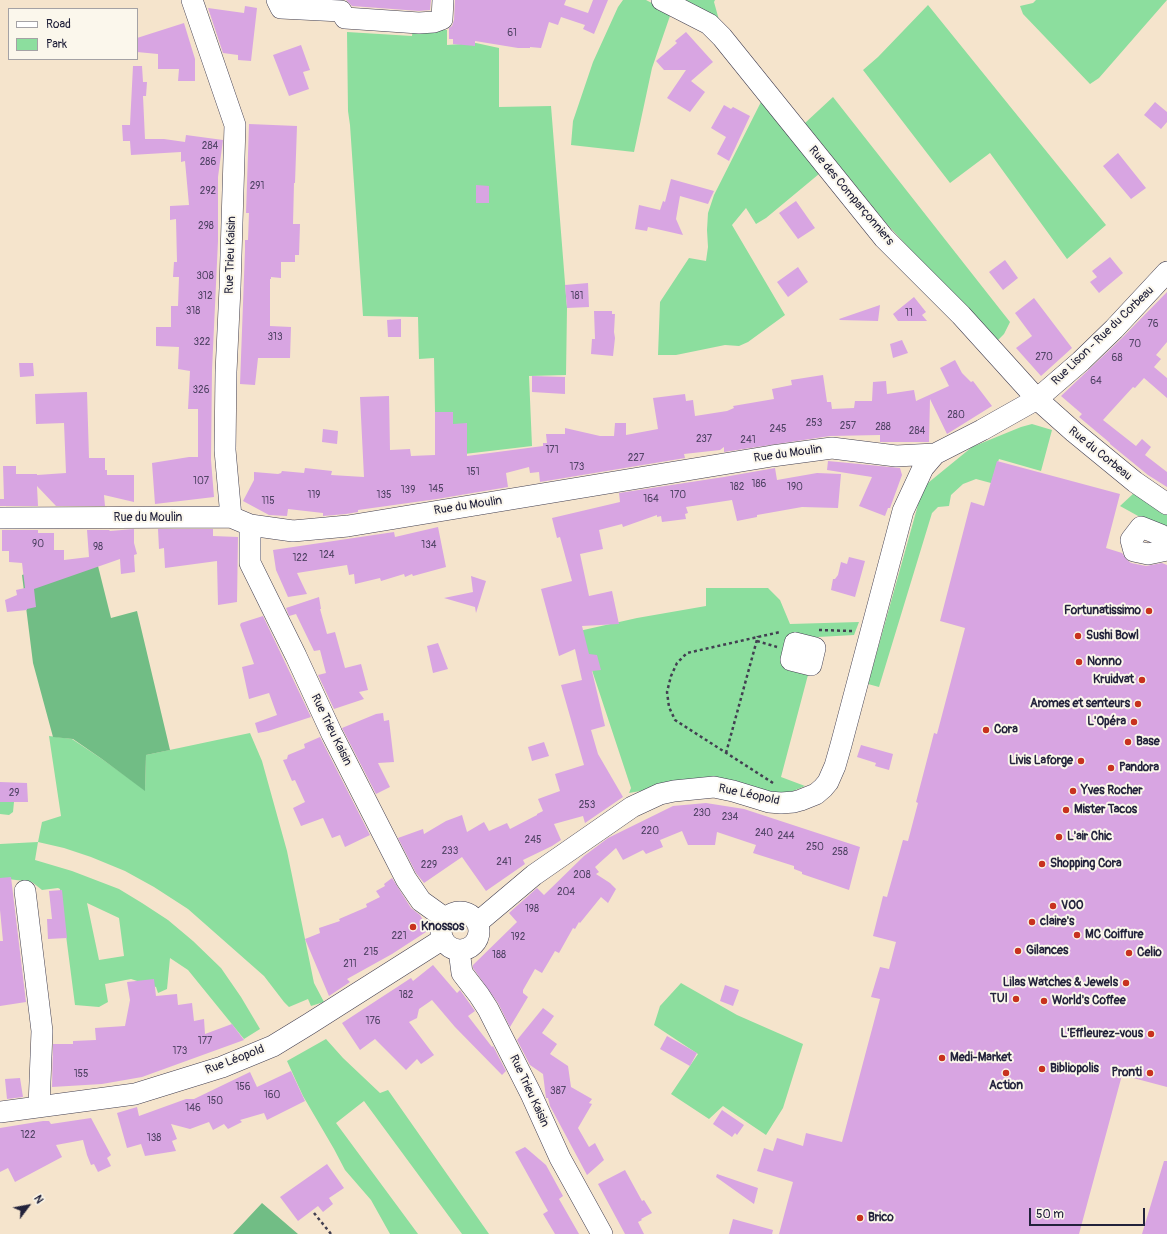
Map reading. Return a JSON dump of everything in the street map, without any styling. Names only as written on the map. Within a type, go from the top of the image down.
[{"type":"street","name":"Rue Trieu Kaisin","points":[[192,0],[235,125],[226,372],[225,450],[231,517]]},
{"type":"street","points":[[276,0],[280,8],[341,11],[345,18],[419,23],[434,22],[442,19],[443,0]]},
{"type":"street","name":"Rue des Comparçonniers","points":[[662,0],[708,24],[722,37],[884,238],[961,315],[1037,399]]},
{"type":"street","name":"Rue Lison - Rue du Corbeau","points":[[935,454],[1037,399],[1081,361],[1114,329],[1167,272]]},
{"type":"street","name":"Rue du Corbeau","points":[[1037,399],[1109,461],[1135,482],[1167,504]]},
{"type":"street","name":"Rue du Moulin","points":[[0,518],[231,517],[250,525],[293,531],[348,526],[832,448],[896,456],[935,454]]},
{"type":"street","name":"Rue Léopold","points":[[477,923],[534,875],[632,807],[660,794],[688,789],[714,788],[733,791],[769,802],[781,803],[794,802],[816,794],[828,782],[835,766],[841,745],[903,511],[923,468],[935,454]]},
{"type":"street","name":"Rue Trieu Kaisin","points":[[250,525],[250,563],[296,656],[332,734],[406,879],[421,901],[449,936],[462,973],[488,1009],[531,1094],[560,1158],[602,1234]]},
{"type":"street","points":[[1167,541],[1161,536],[1141,527],[1131,540],[1134,551],[1148,554],[1167,550]]},
{"type":"street","points":[[25,892],[42,1032],[39,1107]]},
{"type":"street","name":"Rue Léopold","points":[[0,1112],[135,1094],[222,1067],[273,1046],[449,936],[455,913],[465,913],[470,915],[477,923],[479,934],[477,939],[470,947],[449,936]]},
{"type":"path","points":[[812,630],[853,631],[869,635]]},
{"type":"path","points":[[781,803],[782,789],[675,720],[669,707],[667,692],[671,676],[677,663],[688,653],[758,636],[791,637]]},
{"type":"path","points":[[726,753],[758,636]]},
{"type":"path","points":[[314,1213],[331,1234]]},
{"type":"green space","points":[[623,0],[646,0],[671,13],[652,68],[634,152],[571,145],[573,121],[593,62],[618,7]]},
{"type":"green space","points":[[678,0],[715,0],[714,2],[719,20]]},
{"type":"green space","points":[[1036,0],[1167,0],[1099,78],[1090,84],[1023,14],[1020,6],[1033,3]]},
{"type":"green space","points":[[928,5],[1106,225],[1067,259],[990,153],[950,183],[863,70],[878,57]]},
{"type":"green space","points":[[413,28],[447,30],[447,45],[476,43],[499,48],[499,107],[551,106],[567,308],[566,375],[529,376],[532,446],[456,455],[453,443],[453,412],[435,412],[434,358],[419,359],[418,317],[363,316],[348,111],[347,32],[412,36]]},
{"type":"green space","points":[[764,96],[819,174],[766,218],[756,224],[746,208],[732,225],[785,315],[748,342],[739,346],[725,345],[676,355],[658,355],[660,302],[689,258],[706,261],[708,247],[708,213],[714,195]]},
{"type":"green space","points":[[833,97],[1010,322],[1004,334],[998,340],[979,324],[886,223],[805,123]]},
{"type":"green space","points":[[1032,424],[1052,430],[1041,471],[999,459],[991,483],[976,479],[963,484],[951,495],[949,506],[938,507],[932,513],[879,687],[868,684],[923,487],[972,447]]},
{"type":"green space","points":[[1134,493],[1167,514],[1167,532],[1120,506]]},
{"type":"green space","points":[[98,566],[111,618],[137,611],[170,750],[146,755],[145,791],[73,739],[53,737],[33,663],[22,575],[39,569]]},
{"type":"green space","points":[[706,588],[768,588],[780,600],[790,624],[859,622],[854,635],[818,637],[781,777],[805,786],[784,795],[681,784],[629,793],[631,788],[579,631],[637,618],[706,606]]},
{"type":"green space","points":[[250,733],[262,761],[287,851],[314,983],[324,1002],[311,1006],[308,999],[289,1007],[264,976],[188,909],[154,887],[125,871],[64,848],[38,842],[42,822],[61,816],[49,736],[72,739],[145,790],[146,755]]},
{"type":"green space","points":[[0,802],[14,802],[13,812],[9,815],[0,814]]},
{"type":"green space","points":[[38,842],[35,860],[72,871],[119,889],[168,920],[193,941],[221,968],[241,997],[260,1029],[244,1039],[188,970],[170,958],[167,989],[158,993],[156,987],[131,979],[105,984],[108,1002],[99,1007],[75,1005],[60,889],[42,890],[32,882],[0,878],[0,844]],"holes":[[[87,903],[119,918],[124,956],[99,960]]]},
{"type":"green space","points":[[681,983],[737,1015],[803,1044],[783,1108],[766,1135],[723,1106],[709,1119],[671,1094],[698,1054],[654,1025],[660,1006]]},
{"type":"green space","points":[[326,1039],[343,1058],[380,1093],[388,1090],[489,1234],[462,1234],[364,1101],[336,1123],[418,1234],[390,1234],[371,1200],[345,1170],[303,1096],[287,1061]]},
{"type":"green space","points":[[262,1203],[298,1234],[233,1234]]},
{"type":"building","points":[[346,0],[431,0],[430,10],[419,11],[352,6]]},
{"type":"building","points":[[455,0],[566,0],[564,5],[588,13],[593,0],[608,0],[594,34],[583,29],[585,25],[561,17],[558,25],[549,22],[541,48],[518,48],[475,41],[475,46],[453,44],[453,39],[449,39],[449,28],[452,26],[454,20]]},
{"type":"building","points":[[245,6],[257,8],[251,61],[238,60],[238,55],[223,53],[208,8],[244,13]]},
{"type":"building","points":[[184,23],[195,59],[195,81],[178,81],[179,69],[158,69],[158,54],[138,52],[138,38]]},
{"type":"building","points":[[686,32],[713,62],[691,81],[705,92],[690,112],[667,98],[686,70],[664,70],[656,61],[677,43],[675,41]]},
{"type":"building","points":[[301,45],[310,70],[303,72],[309,89],[289,96],[273,55]]},
{"type":"building","points":[[133,66],[142,66],[143,82],[147,82],[146,96],[143,96],[145,139],[164,139],[185,142],[186,135],[223,140],[218,177],[218,241],[212,370],[211,460],[214,497],[155,504],[152,463],[198,457],[198,409],[188,409],[190,371],[178,369],[179,347],[156,346],[156,327],[171,327],[171,306],[178,306],[179,277],[173,277],[174,262],[177,262],[176,219],[170,220],[170,206],[189,205],[185,161],[181,162],[181,152],[131,155],[130,141],[123,141],[122,125],[130,125]]},
{"type":"building","points":[[1155,102],[1167,112],[1167,122],[1161,129],[1144,115]]},
{"type":"building","points":[[724,105],[731,109],[733,107],[750,116],[729,161],[717,154],[726,137],[711,128]]},
{"type":"building","points":[[249,124],[297,126],[293,224],[300,224],[299,255],[295,255],[295,262],[281,262],[281,278],[271,277],[270,279],[270,326],[291,327],[290,358],[258,358],[255,385],[240,384],[245,240],[248,240],[249,213],[246,213]]},
{"type":"building","points":[[1118,153],[1146,188],[1131,199],[1103,166]]},
{"type":"building","points":[[671,179],[714,191],[708,204],[680,196],[676,219],[683,235],[648,227],[647,231],[635,229],[639,205],[660,210],[663,201],[665,202]]},
{"type":"building","points":[[476,185],[489,186],[489,203],[476,203]]},
{"type":"building","points":[[796,201],[815,228],[798,239],[779,213]]},
{"type":"building","points":[[1110,257],[1123,273],[1099,293],[1090,282],[1097,277],[1092,271]]},
{"type":"building","points":[[1005,260],[1018,278],[1003,290],[989,272]]},
{"type":"building","points":[[798,267],[808,282],[788,297],[777,282]]},
{"type":"building","points":[[588,283],[589,307],[567,308],[565,285]]},
{"type":"building","points":[[1167,292],[1167,342],[1156,355],[1161,359],[1154,367],[1167,378],[1167,398],[1144,378],[1135,388],[1133,387],[1103,420],[1136,446],[1142,439],[1151,447],[1145,455],[1167,472],[1167,487],[1148,475],[1110,444],[1079,417],[1082,414],[1061,396],[1121,339]]},
{"type":"building","points":[[914,297],[926,312],[922,315],[927,321],[898,321],[893,314]]},
{"type":"building","points":[[1034,298],[1072,348],[1041,376],[1016,348],[1032,336],[1015,313]]},
{"type":"building","points":[[880,305],[878,321],[839,319]]},
{"type":"building","points":[[594,311],[612,311],[612,314],[615,314],[613,356],[591,354],[592,339],[595,339]]},
{"type":"building","points":[[401,319],[401,337],[388,337],[387,320]]},
{"type":"building","points":[[902,340],[908,353],[893,358],[890,344]]},
{"type":"building","points":[[955,360],[962,373],[971,382],[973,381],[992,406],[947,434],[930,399],[929,442],[880,442],[880,435],[830,436],[724,452],[724,447],[720,450],[684,454],[685,458],[540,482],[539,472],[530,473],[529,467],[506,473],[508,487],[358,510],[358,512],[346,514],[323,516],[323,513],[288,509],[287,516],[269,515],[243,501],[254,480],[254,472],[278,474],[282,471],[304,473],[305,468],[332,471],[331,475],[364,477],[360,397],[389,396],[390,450],[410,449],[411,456],[435,455],[435,412],[453,412],[453,424],[467,423],[467,456],[543,446],[543,443],[547,443],[546,434],[565,434],[565,428],[600,436],[614,436],[615,423],[626,423],[626,435],[658,429],[653,398],[685,394],[686,401],[693,400],[695,416],[727,411],[734,408],[733,406],[774,399],[772,389],[792,385],[791,380],[823,375],[827,402],[831,402],[832,409],[854,408],[855,401],[872,401],[873,382],[886,381],[887,394],[914,390],[916,401],[949,386],[940,368]]},
{"type":"building","points":[[19,363],[33,363],[34,376],[20,377]]},
{"type":"building","points":[[532,376],[565,377],[565,394],[532,392]]},
{"type":"building","points":[[87,392],[89,458],[105,458],[105,470],[107,470],[107,475],[134,475],[134,502],[104,495],[105,506],[56,506],[37,486],[38,506],[0,506],[0,499],[4,499],[3,466],[16,466],[16,474],[37,475],[66,473],[64,423],[36,424],[35,394]]},
{"type":"building","points":[[323,429],[338,431],[337,444],[322,442]]},
{"type":"building","points":[[828,461],[900,468],[902,475],[890,508],[888,508],[885,516],[859,506],[872,477],[827,470]]},
{"type":"building","name":"Shopping Cora","points":[[997,461],[1120,494],[1106,548],[1122,553],[1131,563],[1146,566],[1162,563],[1167,565],[1167,1087],[1122,1075],[1079,1234],[779,1234],[793,1182],[757,1171],[764,1148],[773,1151],[777,1138],[803,1146],[806,1133],[842,1142],[880,999],[871,997],[880,967],[889,969],[896,942],[873,936],[883,896],[887,897],[903,840],[908,841],[918,803],[916,802],[934,733],[937,734],[965,628],[940,621],[971,502],[984,506]]},
{"type":"building","points":[[775,468],[777,480],[817,473],[841,474],[838,508],[802,507],[757,515],[757,517],[737,521],[732,500],[686,507],[688,513],[685,514],[686,519],[662,522],[661,516],[657,517],[657,515],[623,527],[622,524],[599,530],[603,549],[580,554],[589,596],[612,591],[619,624],[582,626],[589,654],[597,655],[601,670],[592,671],[605,726],[591,730],[598,754],[623,797],[585,823],[583,816],[554,824],[561,840],[523,860],[525,864],[486,891],[462,857],[424,883],[416,873],[398,838],[423,829],[424,834],[446,821],[462,815],[467,832],[484,822],[489,831],[507,823],[510,829],[543,811],[538,799],[560,791],[555,774],[584,765],[561,685],[582,680],[575,649],[559,656],[541,589],[572,581],[560,537],[557,538],[552,518],[620,502],[619,493]]},
{"type":"building","points":[[438,527],[446,567],[413,576],[412,574],[405,577],[404,574],[381,581],[380,578],[355,584],[354,574],[349,575],[347,565],[297,573],[307,594],[288,597],[276,570],[273,550],[394,532],[395,537]]},
{"type":"building","points":[[134,529],[134,543],[137,554],[134,555],[135,572],[121,574],[120,559],[34,589],[36,607],[27,610],[7,612],[5,600],[17,595],[16,590],[25,588],[22,563],[9,562],[9,551],[2,551],[2,530],[38,530],[38,533],[54,533],[54,550],[64,550],[64,560],[89,557],[87,530],[110,531]]},
{"type":"building","points":[[158,529],[213,529],[213,536],[238,537],[237,602],[218,605],[217,561],[165,568],[164,548],[159,549]]},
{"type":"building","points":[[849,557],[865,561],[855,597],[831,590],[833,579],[835,579],[838,575],[841,562],[847,564]]},
{"type":"building","points":[[471,576],[486,581],[476,613],[475,607],[444,598],[473,592]]},
{"type":"building","points":[[319,597],[320,609],[327,634],[335,632],[345,668],[361,664],[368,690],[359,692],[364,699],[334,709],[318,675],[326,673],[320,650],[314,651],[296,614],[289,616],[286,608]]},
{"type":"building","points":[[263,616],[311,717],[258,733],[255,723],[277,715],[269,693],[249,699],[242,667],[254,664],[240,625],[241,623]]},
{"type":"building","points":[[438,643],[448,669],[433,673],[427,646]]},
{"type":"building","points":[[383,713],[384,721],[389,720],[394,762],[378,763],[390,787],[376,794],[342,728],[376,714]]},
{"type":"building","points":[[320,737],[370,835],[345,847],[340,835],[332,838],[323,818],[301,826],[293,808],[305,802],[295,780],[292,781],[283,760],[287,759],[288,755],[305,748],[304,744]]},
{"type":"building","points":[[544,742],[549,756],[532,761],[528,747]]},
{"type":"building","points":[[861,745],[893,754],[889,770],[875,766],[876,763],[857,757]]},
{"type":"building","points":[[0,782],[27,783],[28,802],[0,802]]},
{"type":"building","points":[[706,803],[744,809],[860,847],[849,890],[802,874],[802,872],[794,869],[794,866],[753,853],[756,845],[717,832],[715,845],[688,845],[682,831],[660,840],[663,847],[646,854],[643,850],[623,860],[616,848],[595,867],[599,872],[596,874],[616,889],[608,903],[601,897],[580,923],[579,922],[575,929],[573,928],[559,953],[555,951],[542,973],[535,969],[523,990],[523,993],[528,997],[510,1027],[498,1003],[473,968],[473,965],[517,922],[509,913],[537,888],[544,895],[584,856],[608,838],[673,806]]},
{"type":"building","points":[[11,877],[26,1002],[0,1006],[0,941],[3,941],[0,910],[0,878]]},
{"type":"building","points":[[392,878],[411,908],[420,915],[429,930],[392,954],[347,979],[350,982],[329,996],[305,939],[320,933],[319,928],[340,921],[339,919],[367,907],[366,904],[380,897],[376,891],[385,886],[384,884]]},
{"type":"building","points":[[62,890],[67,938],[48,939],[47,919],[52,919],[49,891]]},
{"type":"building","points":[[433,965],[457,993],[460,990],[475,1011],[468,1016],[492,1047],[493,1046],[506,1071],[502,1075],[455,1027],[432,1000],[419,1009],[417,1018],[409,1022],[434,1055],[421,1064],[417,1059],[406,1070],[375,1039],[360,1050],[342,1023],[411,978],[413,981]]},
{"type":"building","points":[[154,979],[156,996],[177,994],[178,1005],[192,1003],[194,1021],[204,1019],[205,1034],[232,1024],[244,1040],[142,1077],[102,1084],[52,1087],[53,1044],[73,1044],[73,1041],[96,1040],[95,1028],[125,1026],[130,1000],[127,982]]},
{"type":"building","points":[[725,985],[739,990],[733,1006],[720,1001]]},
{"type":"building","points":[[543,1008],[554,1016],[542,1033],[557,1044],[550,1054],[568,1066],[571,1087],[592,1099],[589,1103],[592,1104],[578,1128],[589,1147],[595,1143],[604,1160],[587,1175],[550,1106],[548,1098],[546,1098],[543,1074],[530,1065],[517,1040]]},
{"type":"building","points":[[667,1036],[697,1053],[690,1066],[660,1049]]},
{"type":"building","points":[[291,1071],[305,1101],[267,1120],[264,1113],[240,1120],[242,1122],[228,1129],[224,1124],[213,1130],[209,1122],[190,1129],[171,1124],[177,1139],[172,1141],[176,1151],[145,1156],[141,1144],[127,1148],[117,1113],[137,1107],[139,1116],[186,1099],[194,1099],[250,1072],[257,1087]]},
{"type":"building","points":[[20,1078],[23,1097],[7,1099],[5,1079]]},
{"type":"building","points":[[722,1110],[744,1125],[737,1135],[735,1133],[732,1137],[713,1124]]},
{"type":"building","points":[[91,1118],[111,1155],[107,1158],[111,1166],[98,1172],[94,1164],[91,1165],[83,1140],[56,1145],[62,1157],[15,1182],[8,1168],[0,1172],[0,1128],[43,1121],[49,1121],[51,1124]]},
{"type":"building","points":[[525,1147],[546,1165],[563,1196],[559,1199],[579,1234],[555,1234],[543,1214],[548,1211],[515,1152]]},
{"type":"building","points":[[1164,1161],[1167,1161],[1167,1234],[1142,1234]]},
{"type":"building","points":[[327,1164],[344,1188],[329,1198],[333,1204],[323,1212],[318,1206],[298,1221],[280,1197]]},
{"type":"building","points":[[625,1170],[642,1201],[644,1200],[652,1213],[638,1222],[644,1234],[625,1234],[598,1184]]},
{"type":"building","points":[[717,1174],[758,1188],[754,1204],[716,1177]]},
{"type":"building","points":[[733,1219],[773,1230],[772,1234],[729,1234]]},
{"type":"place","name":"Fortunatissimo","points":[[1149,611]]},
{"type":"place","name":"Sushi Bowl","points":[[1078,636]]},
{"type":"place","name":"Nonno","points":[[1079,662]]},
{"type":"place","name":"Kruidvat","points":[[1142,680]]},
{"type":"place","name":"Aromes et senteurs","points":[[1138,704]]},
{"type":"place","name":"L'Opéra","points":[[1134,722]]},
{"type":"place","name":"Cora","points":[[986,730]]},
{"type":"place","name":"Base","points":[[1128,742]]},
{"type":"place","name":"Livis Laforge","points":[[1081,761]]},
{"type":"place","name":"Pandora","points":[[1111,768]]},
{"type":"place","name":"Yves Rocher","points":[[1073,791]]},
{"type":"place","name":"Mister Tacos","points":[[1066,810]]},
{"type":"place","name":"L'air Chic","points":[[1059,837]]},
{"type":"place","name":"Shopping Cora","points":[[1042,864]]},
{"type":"place","name":"VOO","points":[[1053,906]]},
{"type":"place","name":"claire's","points":[[1032,922]]},
{"type":"place","name":"Knossos","points":[[413,927]]},
{"type":"place","name":"MC Coiffure","points":[[1077,935]]},
{"type":"place","name":"Gilances","points":[[1018,951]]},
{"type":"place","name":"Celio","points":[[1129,953]]},
{"type":"place","name":"Lilas Watches & Jewels","points":[[1126,983]]},
{"type":"place","name":"TUI","points":[[1016,999]]},
{"type":"place","name":"World's Coffee","points":[[1044,1001]]},
{"type":"place","name":"L'Effleurez-vous","points":[[1151,1034]]},
{"type":"place","name":"Medi-Market","points":[[942,1058]]},
{"type":"place","name":"Bibliopolis","points":[[1042,1069]]},
{"type":"place","name":"Action","points":[[1006,1073]]},
{"type":"place","name":"Pronti","points":[[1150,1073]]},
{"type":"place","name":"Brico","points":[[860,1218]]}]
